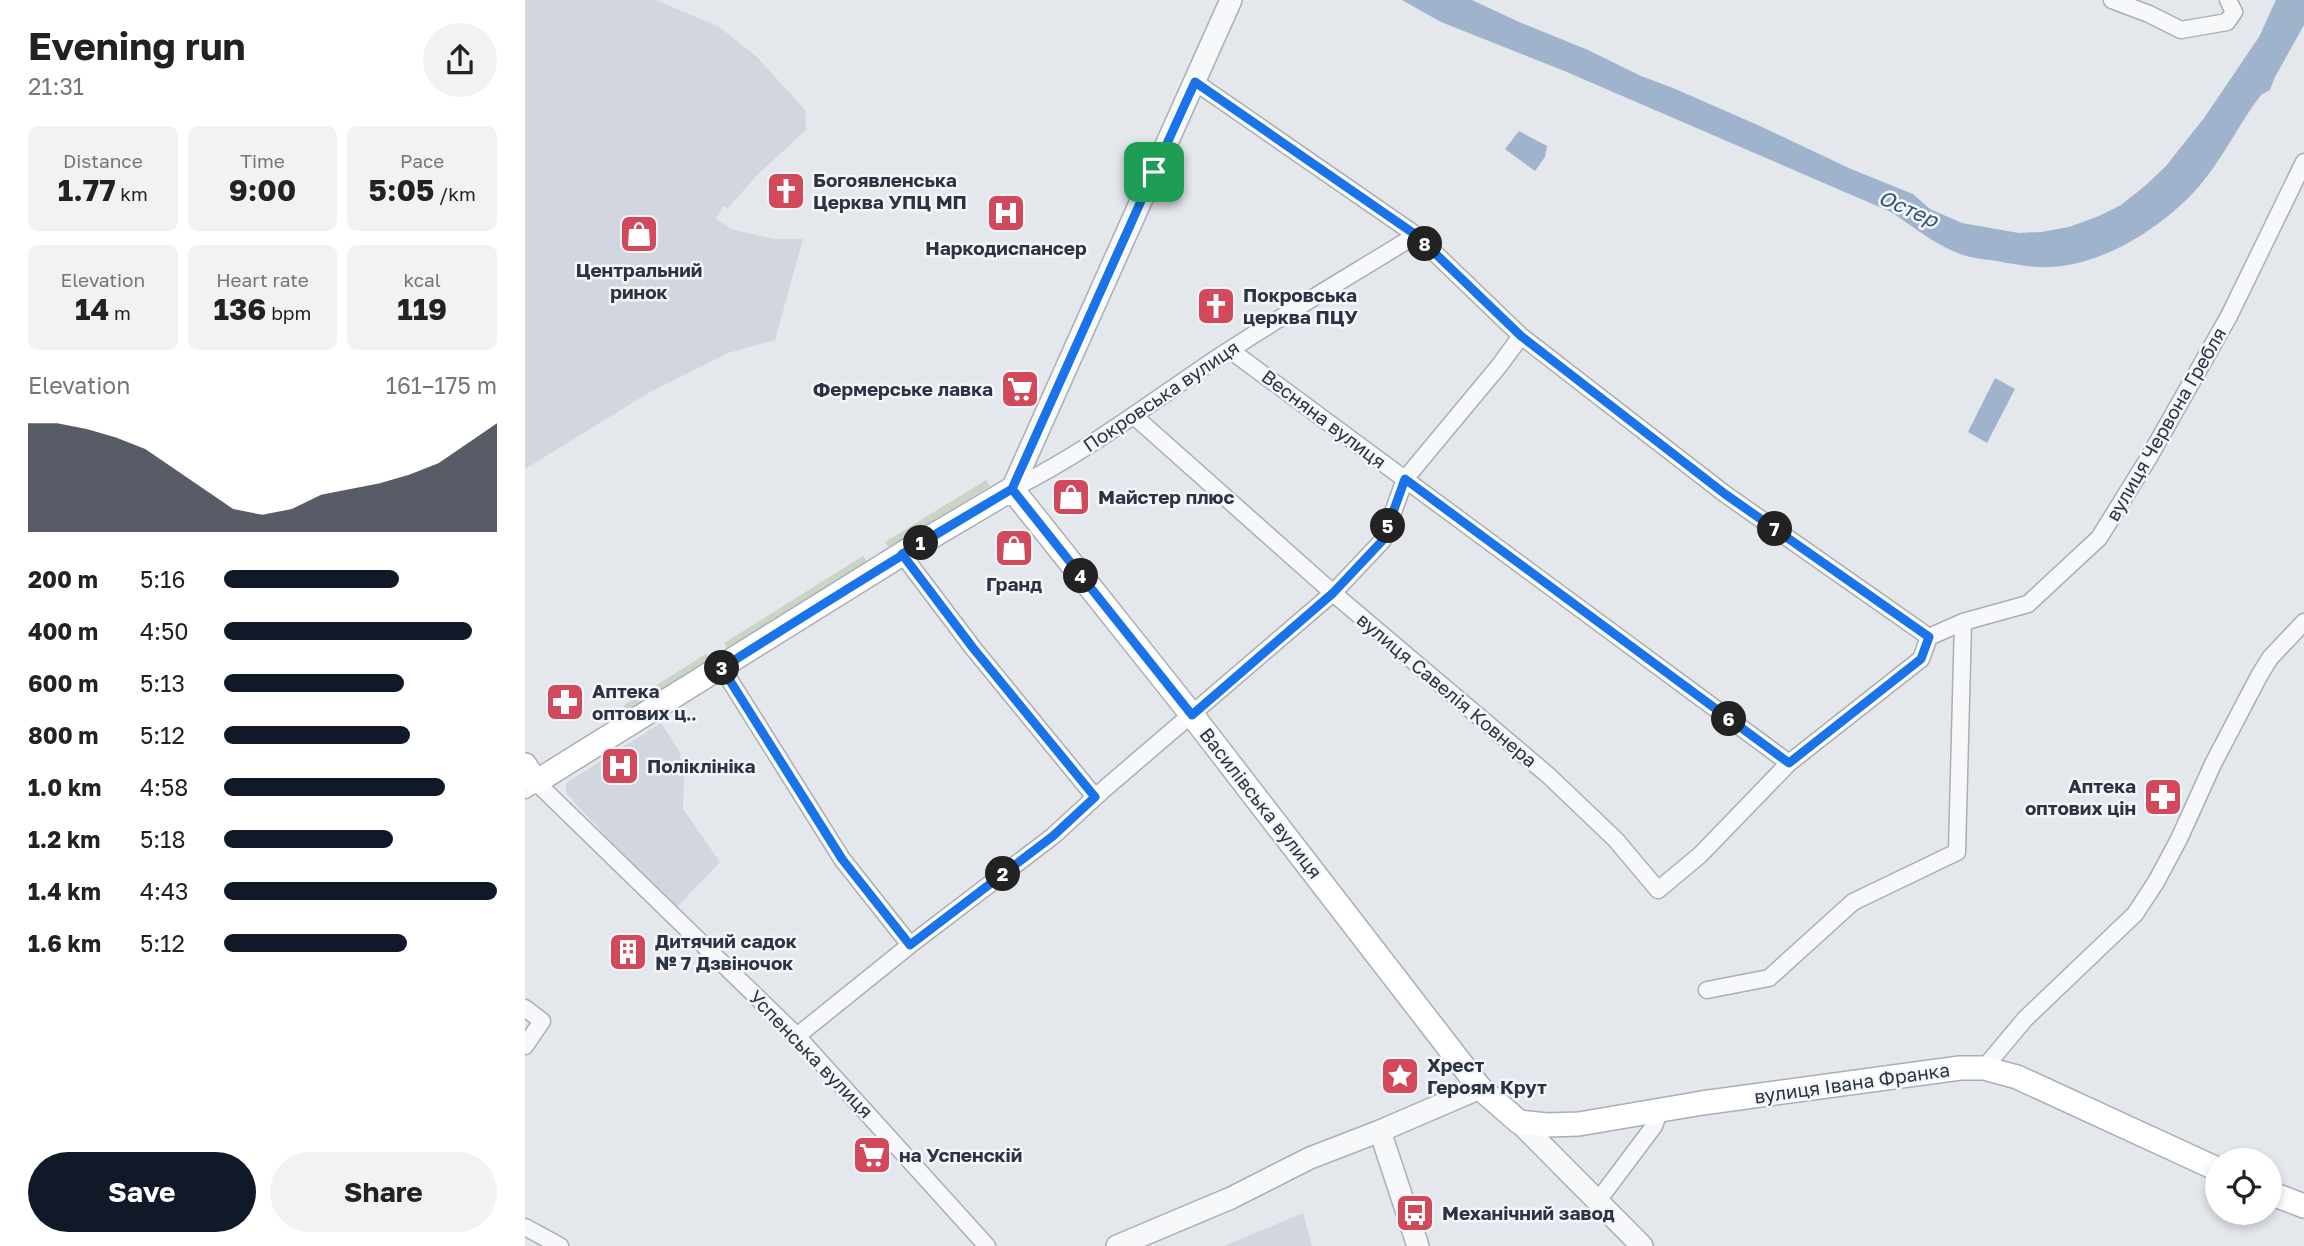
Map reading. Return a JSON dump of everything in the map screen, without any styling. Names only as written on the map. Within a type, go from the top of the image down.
[{"type":"main road","name":"Покровська вулиця","points":[[529,779],[722,668],[902,554],[1012,489]]},
{"type":"main road","name":"Василівська вулиця","points":[[1012,489],[1426,1014],[1480,1088]]},
{"type":"main road","name":"вулиця Івана Франка","points":[[1519,1122],[1579,1124],[1920,1073],[1984,1068],[2017,1077],[2205,1163]]},
{"type":"main road","points":[[1480,1088],[1519,1122]]},
{"type":"main road","points":[[2282,1198],[2304,1206]]},
{"type":"street","points":[[1012,489],[1231,0]]},
{"type":"street","points":[[2112,0],[2149,13],[2181,30],[2227,22],[2231,6]]},
{"type":"street","points":[[1195,82],[1416,235],[1521,336],[1725,494],[1929,637],[1921,659],[1789,763]]},
{"type":"street","name":"вулиця Червона Гребля","points":[[1929,637],[1963,622],[2028,604],[2099,538],[2148,459],[2229,316],[2304,162]]},
{"type":"street","name":"Покровська вулиця","points":[[1012,489],[1054,467],[1230,350],[1416,235]]},
{"type":"street","points":[[797,1036],[910,945],[1053,836],[1333,593],[1383,540],[1405,479],[1500,366],[1521,336]]},
{"type":"street","name":"Весняна вулиця","points":[[1230,350],[1789,763]]},
{"type":"street","name":"вулиця Савелія Ковнера","points":[[1133,416],[1333,593],[1549,776],[1616,839],[1658,890],[1700,855],[1789,763]]},
{"type":"street","points":[[902,554],[973,648],[1095,797]]},
{"type":"street","points":[[1707,990],[1769,978],[1853,902],[1957,852],[1963,622]]},
{"type":"street","points":[[1984,1068],[2025,1019],[2134,914],[2156,882],[2173,850],[2213,764],[2259,676],[2270,658],[2304,622]]},
{"type":"street","points":[[722,668],[842,859],[910,945]]},
{"type":"street","name":"Успенська вулиця","points":[[529,779],[797,1036],[987,1246]]},
{"type":"street","points":[[525,1007],[542,1021],[525,1046]]},
{"type":"street","points":[[1117,1246],[1231,1198],[1310,1158],[1480,1088]]},
{"type":"street","points":[[1597,1202],[1654,1126],[1660,1110]]},
{"type":"street","points":[[1519,1122],[1642,1246]]},
{"type":"street","points":[[1380,1131],[1418,1246]]},
{"type":"street","points":[[525,1227],[560,1246]]},
{"type":"shaded area","name":"Центральний ринок","points":[[525,0],[656,0],[719,27],[756,56],[805,110],[806,130],[757,175],[728,208],[723,206],[716,219],[731,229],[774,239],[803,239],[775,340],[728,353],[650,392],[525,469]]},
{"type":"shaded area","points":[[661,723],[681,754],[679,756],[687,769],[684,772],[683,809],[720,862],[674,910],[566,793],[566,783]]},
{"type":"shaded area","points":[[1303,1213],[1312,1246],[1224,1246]]},
{"type":"green space","points":[[986,480],[990,486],[889,548],[885,542]]},
{"type":"green space","points":[[863,556],[867,562],[727,649],[724,643]]},
{"type":"green space","points":[[706,654],[710,660],[627,712],[623,706]]},
{"type":"water","name":"Остер","points":[[1402,0],[1472,0],[1913,194],[1930,209],[1962,223],[2019,233],[2069,227],[2121,205],[2166,166],[2204,118],[2259,37],[2276,0],[2304,0],[2304,25],[2270,90],[2261,95],[2213,168],[2183,203],[2155,226],[2122,246],[2086,261],[2043,267],[1976,258],[1955,252],[1930,239],[1891,212],[1562,70],[1441,22]]},
{"type":"water","points":[[1519,131],[1547,146],[1545,157],[1535,171],[1505,149]]},
{"type":"water","points":[[1995,378],[2015,389],[1987,443],[1968,432]]},
{"type":"place","name":"Богоявленська Церква УПЦ МП","points":[[786,191]]},
{"type":"place","name":"Наркодиспансер","points":[[1006,213]]},
{"type":"place","name":"Центральний ринок","points":[[639,234]]},
{"type":"place","name":"Покровська церква ПЦУ","points":[[1216,306]]},
{"type":"place","name":"Фермерське лавка","points":[[1020,389]]},
{"type":"place","name":"Майстер плюс","points":[[1071,497]]},
{"type":"place","name":"Гранд","points":[[1014,548]]},
{"type":"place","name":"Аптека оптових ц‥","points":[[565,702]]},
{"type":"place","name":"Поліклініка","points":[[620,766]]},
{"type":"place","name":"Аптека оптових цін","points":[[2163,797]]},
{"type":"place","name":"Дитячий садок № 7 Дзвіночок","points":[[628,952]]},
{"type":"place","name":"Хрест Героям Крут","points":[[1400,1076]]},
{"type":"place","name":"на Успенскій","points":[[872,1155]]},
{"type":"place","name":"Механічний завод","points":[[1415,1213]]},
{"type":"route","points":[[1154,172],[1012,489],[902,554],[973,648],[1095,797],[1053,836],[910,945],[842,859],[722,668],[902,554],[957,522],[1012,489],[1192,715],[1333,593],[1383,540],[1405,479],[1789,763],[1921,659],[1929,637],[1725,494],[1521,336],[1416,235],[1195,82],[1154,172]]}]
